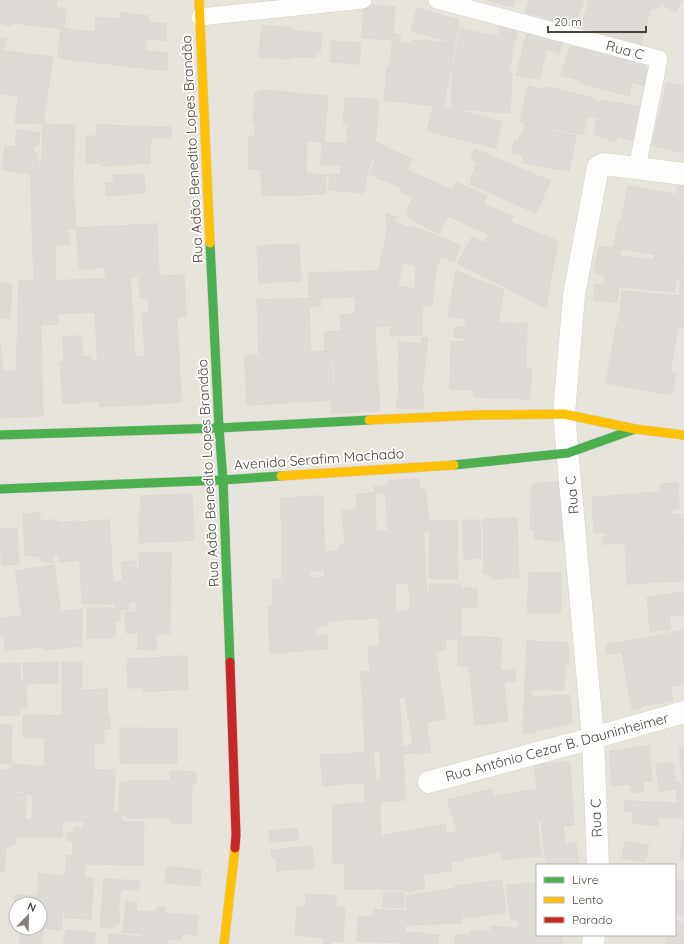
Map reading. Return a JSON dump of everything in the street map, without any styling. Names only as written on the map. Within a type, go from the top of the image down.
[{"type":"street","name":"Rua Adão Benedito Lopes Brandão","points":[[199,0],[219,428],[223,480],[236,834],[224,944]]},
{"type":"street","name":"Rua C","points":[[598,864],[593,738],[564,414],[574,295],[598,167],[604,164],[684,174]]},
{"type":"street","name":"Avenida Serafim Machado","points":[[0,435],[219,428],[478,415],[564,414],[635,429],[684,435]]},
{"type":"street","name":"Avenida Serafim Machado","points":[[0,488],[223,480],[476,463],[568,453],[635,429]]},
{"type":"street","name":"Rua Antônio Cezar B. Dauninheimer","points":[[429,782],[684,712]]},
{"type":"lane","points":[[200,17],[363,0]]},
{"type":"lane","name":"Rua C","points":[[437,0],[659,59],[637,168]]},
{"type":"shaded area","points":[[0,0],[684,0],[684,944],[0,944]]},
{"type":"building","points":[[0,0],[15,0],[11,26],[0,23]]},
{"type":"building","points":[[15,0],[57,0],[56,7],[66,9],[64,29],[13,23]]},
{"type":"building","points":[[486,0],[515,0],[513,7]]},
{"type":"building","points":[[529,0],[583,0],[575,27],[525,12]]},
{"type":"building","points":[[589,0],[634,0],[651,7],[641,44],[581,27]]},
{"type":"building","points":[[634,0],[682,0],[676,12],[662,4],[656,10]]},
{"type":"building","points":[[364,4],[395,7],[393,40],[362,38]]},
{"type":"building","points":[[417,8],[459,20],[455,43],[411,31]]},
{"type":"building","points":[[121,12],[149,16],[148,22],[166,24],[166,41],[95,32],[96,17],[120,19]]},
{"type":"building","points":[[262,25],[293,28],[293,31],[322,33],[320,53],[316,52],[316,57],[291,57],[291,59],[259,57]]},
{"type":"building","points":[[499,26],[517,31],[508,73],[454,62],[460,29],[498,36]]},
{"type":"building","points":[[61,28],[146,39],[145,51],[167,53],[168,71],[58,58]]},
{"type":"building","points":[[527,33],[562,42],[559,53],[547,49],[539,79],[516,75]]},
{"type":"building","points":[[393,34],[401,35],[400,43],[412,43],[412,40],[455,43],[450,70],[390,66]]},
{"type":"building","points":[[0,38],[7,39],[0,59]]},
{"type":"building","points":[[332,41],[361,43],[359,64],[331,62]]},
{"type":"building","points":[[570,46],[590,50],[645,66],[648,70],[645,86],[632,82],[629,96],[581,83],[581,81],[561,75]]},
{"type":"building","points":[[3,51],[53,57],[43,124],[15,123],[19,96],[0,94],[0,70]]},
{"type":"building","points":[[452,62],[512,74],[510,113],[452,109]]},
{"type":"building","points":[[387,66],[450,70],[444,107],[384,100]]},
{"type":"building","points":[[667,83],[684,87],[684,153],[652,145]]},
{"type":"building","points":[[528,86],[546,91],[546,87],[592,98],[583,135],[520,122]]},
{"type":"building","points":[[259,90],[305,94],[301,140],[255,137],[255,124],[253,123],[255,92],[259,92]]},
{"type":"building","points":[[305,94],[328,96],[324,142],[301,140]]},
{"type":"building","points":[[345,97],[379,100],[375,145],[347,143],[348,125],[343,125]]},
{"type":"building","points":[[591,99],[601,102],[597,119],[588,116]]},
{"type":"building","points":[[601,100],[641,107],[634,141],[618,137],[616,141],[594,135]]},
{"type":"building","points":[[434,106],[444,107],[502,122],[496,148],[427,131]]},
{"type":"building","points":[[525,123],[554,129],[553,131],[576,136],[569,171],[524,163],[522,162],[524,155],[512,153],[515,140],[519,141],[520,134],[523,134]]},
{"type":"building","points":[[43,124],[75,125],[73,178],[31,180],[30,174],[35,174],[36,162],[42,162]]},
{"type":"building","points":[[97,125],[171,127],[171,138],[151,138],[150,163],[102,166],[102,163],[86,164],[86,136],[97,136]]},
{"type":"building","points":[[17,129],[40,133],[38,146],[34,146],[33,153],[37,154],[35,174],[2,170],[5,146],[15,147]]},
{"type":"building","points":[[249,137],[307,141],[306,173],[248,169]]},
{"type":"building","points":[[322,142],[375,145],[363,193],[328,190],[330,174],[340,175],[341,165],[321,164]]},
{"type":"building","points":[[375,142],[412,159],[407,170],[452,190],[456,182],[487,196],[483,204],[513,216],[510,222],[558,241],[554,263],[448,216],[400,191],[401,187],[381,180],[370,174],[375,161],[371,160]]},
{"type":"building","points":[[475,149],[550,181],[536,213],[470,184],[477,162],[471,159]]},
{"type":"building","points":[[261,170],[326,175],[325,194],[262,196]]},
{"type":"building","points":[[144,174],[145,193],[106,196],[105,183],[114,183],[113,175]]},
{"type":"building","points":[[73,178],[76,228],[32,230],[31,180]]},
{"type":"building","points":[[679,184],[684,184],[684,259],[613,248],[619,220],[621,221],[628,186],[674,194],[674,201]]},
{"type":"building","points":[[413,198],[448,216],[439,234],[407,216],[409,211],[406,210]]},
{"type":"building","points":[[386,213],[396,217],[394,222],[411,228],[412,226],[461,245],[454,262],[387,232]]},
{"type":"building","points":[[157,224],[159,276],[106,278],[105,267],[79,269],[76,228]]},
{"type":"building","points":[[68,228],[69,244],[55,245],[56,280],[34,281],[32,230]]},
{"type":"building","points":[[387,232],[441,256],[436,267],[432,306],[422,305],[422,335],[390,336],[390,326],[375,327],[373,296]],"holes":[[[404,261],[416,266],[415,289],[397,286]]]},
{"type":"building","points":[[488,235],[554,263],[546,308],[457,263],[472,237],[484,243]]},
{"type":"building","points":[[299,244],[301,281],[259,283],[257,246]]},
{"type":"building","points":[[599,246],[620,249],[620,256],[654,260],[655,255],[684,259],[684,294],[679,293],[681,280],[676,279],[674,292],[604,285],[605,275],[594,273]]},
{"type":"building","points":[[379,271],[373,296],[309,299],[309,273]]},
{"type":"building","points":[[456,271],[504,290],[498,323],[527,324],[526,369],[532,369],[529,399],[475,397],[474,390],[450,389],[451,341],[466,342],[466,338],[454,337],[454,327],[466,327],[466,319],[448,316]]},
{"type":"building","points":[[184,275],[186,317],[177,317],[181,402],[149,404],[142,314],[149,313],[148,298],[140,298],[139,277]]},
{"type":"building","points":[[130,277],[135,357],[145,357],[149,404],[100,407],[93,279]]},
{"type":"building","points":[[93,279],[95,312],[57,314],[56,281]]},
{"type":"building","points":[[19,280],[40,282],[43,416],[15,417]]},
{"type":"building","points":[[56,281],[58,324],[41,325],[40,282]]},
{"type":"building","points":[[0,283],[12,284],[10,319],[0,318]]},
{"type":"building","points":[[595,284],[619,287],[617,302],[594,300]]},
{"type":"building","points":[[622,291],[654,294],[651,324],[619,321]]},
{"type":"building","points":[[654,294],[684,296],[684,328],[651,326]]},
{"type":"building","points":[[373,296],[376,349],[325,351],[324,332],[341,331],[340,315],[356,314],[355,297]]},
{"type":"building","points":[[320,298],[321,306],[309,307],[311,353],[259,355],[257,300]]},
{"type":"building","points":[[617,322],[651,326],[678,327],[670,372],[676,373],[672,395],[606,383]]},
{"type":"building","points":[[81,336],[83,357],[91,356],[92,362],[98,362],[100,401],[63,404],[60,362],[64,362],[63,337]]},
{"type":"building","points":[[422,337],[428,338],[424,370],[416,370],[416,362],[399,363],[398,341],[422,344]]},
{"type":"building","points":[[0,341],[3,372],[16,371],[15,417],[0,418]]},
{"type":"building","points":[[376,349],[380,411],[332,413],[332,383],[335,383],[333,351]]},
{"type":"building","points":[[331,351],[333,400],[247,405],[245,356]]},
{"type":"building","points":[[331,351],[333,400],[247,405],[245,356],[252,356],[253,392],[302,389],[300,353]]},
{"type":"building","points":[[416,362],[416,370],[424,370],[422,395],[399,397],[398,363]]},
{"type":"building","points":[[423,395],[424,408],[397,409],[397,397]]},
{"type":"building","points":[[419,479],[420,490],[426,490],[429,531],[423,531],[423,527],[388,529],[385,492],[375,493],[374,486],[389,485],[389,480]]},
{"type":"building","points":[[560,482],[563,541],[534,539],[534,529],[530,529],[532,484]]},
{"type":"building","points":[[678,483],[679,508],[662,509],[660,484]]},
{"type":"building","points":[[661,492],[662,509],[672,508],[672,515],[684,514],[684,539],[603,544],[603,537],[606,537],[606,532],[594,533],[592,497]]},
{"type":"building","points":[[375,493],[379,618],[326,621],[324,552],[340,551],[340,544],[345,543],[342,510],[357,509],[356,494]]},
{"type":"building","points":[[192,494],[194,540],[140,543],[139,511],[141,510],[141,496]]},
{"type":"building","points":[[323,496],[323,512],[281,515],[281,498]]},
{"type":"building","points":[[323,512],[324,535],[282,537],[281,515]]},
{"type":"building","points":[[40,513],[40,521],[58,520],[59,555],[53,556],[53,562],[42,562],[41,556],[25,556],[23,514]]},
{"type":"building","points":[[517,518],[519,578],[492,579],[492,574],[484,574],[483,519]]},
{"type":"building","points":[[109,520],[113,582],[123,581],[121,562],[136,561],[137,602],[128,603],[129,609],[115,611],[115,603],[99,605],[99,603],[82,604],[78,522]]},
{"type":"building","points":[[463,520],[480,520],[481,558],[464,559]]},
{"type":"building","points":[[78,521],[80,560],[59,562],[58,522]]},
{"type":"building","points":[[430,521],[457,521],[458,579],[429,578]]},
{"type":"building","points":[[423,527],[426,582],[391,584],[391,582],[378,583],[376,532],[388,531],[388,529]]},
{"type":"building","points":[[0,528],[17,529],[19,564],[2,565],[0,551]]},
{"type":"building","points":[[324,535],[325,570],[310,571],[310,578],[282,579],[282,537]]},
{"type":"building","points":[[684,539],[684,581],[627,584],[625,542]]},
{"type":"building","points":[[140,553],[171,553],[170,634],[156,634],[156,650],[138,649],[136,570],[139,571]]},
{"type":"building","points":[[54,565],[61,612],[22,616],[15,571]]},
{"type":"building","points":[[529,572],[561,573],[561,613],[527,613]]},
{"type":"building","points":[[325,577],[326,603],[273,606],[272,580]]},
{"type":"building","points":[[391,582],[391,584],[395,584],[396,612],[410,611],[409,584],[426,582],[427,599],[429,599],[428,639],[380,645],[378,583]]},
{"type":"building","points":[[429,584],[461,584],[461,639],[428,639]]},
{"type":"building","points":[[461,588],[477,588],[477,607],[461,607]]},
{"type":"building","points":[[683,592],[684,615],[669,616],[670,629],[650,632],[647,598]]},
{"type":"building","points":[[326,603],[327,626],[316,627],[316,635],[327,635],[327,649],[270,653],[268,606]]},
{"type":"building","points":[[87,608],[115,608],[115,612],[120,612],[120,621],[115,621],[115,638],[87,638]]},
{"type":"building","points":[[82,609],[82,646],[44,650],[44,646],[5,651],[4,635],[0,636],[0,618]]},
{"type":"building","points":[[125,612],[137,612],[137,633],[126,633]]},
{"type":"building","points":[[684,630],[684,684],[670,687],[660,635]]},
{"type":"building","points":[[660,635],[673,700],[632,709],[622,652],[607,654],[606,645]]},
{"type":"building","points":[[461,636],[502,638],[500,671],[515,669],[516,681],[504,682],[508,721],[475,725],[469,666],[458,666],[458,639],[461,639]]},
{"type":"building","points":[[428,639],[445,639],[446,650],[435,652],[446,719],[426,722],[431,752],[415,754],[414,752],[403,754],[403,747],[413,745],[405,697],[401,643]]},
{"type":"building","points":[[527,641],[568,643],[569,664],[565,663],[564,690],[531,690],[531,697],[570,695],[572,723],[523,734]]},
{"type":"building","points":[[401,643],[405,697],[363,700],[360,672],[370,671],[368,646]]},
{"type":"building","points":[[187,656],[188,690],[143,691],[143,688],[128,688],[127,659]]},
{"type":"building","points":[[58,662],[58,683],[26,684],[27,709],[20,709],[20,681],[24,681],[23,663]]},
{"type":"building","points":[[62,662],[82,662],[82,716],[62,716]]},
{"type":"building","points":[[20,663],[20,715],[0,715],[0,664]]},
{"type":"building","points":[[107,689],[108,716],[82,716],[82,690]]},
{"type":"building","points":[[399,697],[403,749],[365,752],[363,700]]},
{"type":"building","points":[[23,715],[73,716],[73,769],[44,767],[45,738],[23,738]]},
{"type":"building","points":[[73,716],[110,716],[110,729],[104,729],[104,744],[94,743],[94,770],[73,769]]},
{"type":"building","points":[[0,725],[12,725],[11,764],[0,763]]},
{"type":"building","points":[[120,728],[177,729],[177,763],[120,763]]},
{"type":"building","points":[[649,746],[652,781],[643,782],[644,791],[631,793],[630,784],[612,786],[609,751]]},
{"type":"building","points":[[684,747],[684,802],[678,802],[675,783],[683,783],[679,748]]},
{"type":"building","points":[[403,749],[405,800],[365,803],[365,782],[323,786],[320,755],[373,752],[376,781],[381,781],[380,751]]},
{"type":"building","points":[[570,762],[574,825],[563,826],[565,845],[544,847],[534,764]]},
{"type":"building","points":[[673,763],[676,789],[659,791],[656,764]]},
{"type":"building","points":[[12,764],[73,769],[71,796],[23,794],[23,791],[14,790],[14,793],[0,792],[0,770],[12,770]]},
{"type":"building","points":[[73,769],[115,770],[113,812],[119,813],[120,783],[126,783],[127,781],[171,781],[170,771],[196,772],[196,783],[192,783],[191,823],[171,823],[170,818],[127,818],[127,815],[122,815],[121,822],[69,821]]},
{"type":"building","points":[[492,789],[501,851],[451,862],[446,834],[457,832],[448,800]]},
{"type":"building","points":[[537,789],[540,821],[537,821],[541,856],[502,860],[493,796]]},
{"type":"building","points":[[0,792],[26,794],[25,820],[0,819]]},
{"type":"building","points":[[33,794],[71,796],[69,821],[32,820]]},
{"type":"building","points":[[625,801],[684,804],[684,819],[659,817],[658,826],[632,823],[633,812],[624,811]]},
{"type":"building","points":[[380,802],[381,889],[344,889],[345,863],[333,863],[333,805]]},
{"type":"building","points":[[0,819],[62,821],[62,837],[17,837],[16,843],[6,848],[4,871],[0,871]]},
{"type":"building","points":[[684,819],[684,859],[680,858]]},
{"type":"building","points":[[83,821],[144,822],[143,865],[84,864],[85,827],[83,827]]},
{"type":"building","points":[[445,824],[452,870],[423,875],[425,888],[407,892],[407,890],[381,889],[381,836]]},
{"type":"building","points":[[74,827],[85,827],[84,877],[65,876],[67,855],[73,855],[73,841],[67,841],[68,833],[73,833]]},
{"type":"building","points":[[297,828],[299,840],[270,842],[269,831]]},
{"type":"building","points":[[625,841],[649,846],[645,862],[622,858]]},
{"type":"building","points":[[576,843],[578,864],[546,864],[544,847]]},
{"type":"building","points":[[312,846],[314,868],[277,871],[276,857],[271,858],[271,850]]},
{"type":"building","points":[[167,867],[201,870],[200,886],[165,883]]},
{"type":"building","points":[[39,874],[65,876],[61,930],[48,929],[48,896],[37,896]]},
{"type":"building","points":[[65,876],[93,878],[91,919],[65,918],[65,906],[63,906]]},
{"type":"building","points":[[104,879],[139,881],[139,890],[122,889],[122,892],[120,892],[118,917],[120,917],[119,924],[115,923],[115,928],[100,927]]},
{"type":"building","points":[[502,880],[506,913],[460,918],[455,886]]},
{"type":"building","points":[[676,881],[684,882],[684,915],[676,913]]},
{"type":"building","points":[[536,883],[536,918],[511,920],[506,885]]},
{"type":"building","points":[[455,888],[461,923],[406,925],[407,896]]},
{"type":"building","points":[[384,892],[404,892],[404,908],[383,907]]},
{"type":"building","points":[[306,894],[336,896],[336,907],[345,908],[343,942],[331,941],[331,944],[323,944],[324,938],[295,935],[297,907],[305,908]]},
{"type":"building","points":[[15,895],[37,896],[15,896]]},
{"type":"building","points":[[126,901],[137,902],[136,911],[157,912],[157,907],[165,908],[165,913],[198,916],[196,935],[182,933],[181,940],[142,937],[142,934],[123,932]]},
{"type":"building","points":[[374,909],[406,911],[405,943],[357,941],[358,916],[373,917]]},
{"type":"building","points":[[536,918],[536,936],[563,936],[562,944],[455,944],[455,935],[470,935],[470,931],[491,931],[491,926],[518,928],[519,919]]},
{"type":"building","points":[[676,921],[684,923],[684,944],[665,944],[666,936],[676,936]]},
{"type":"building","points":[[66,930],[96,933],[94,944],[63,944]]},
{"type":"building","points":[[406,932],[439,935],[438,944],[405,944]]},
{"type":"building","points":[[109,934],[168,939],[168,944],[108,944]]},
{"type":"building","points":[[20,936],[42,936],[41,943],[44,944],[19,944]]},
{"type":"traffic: fast","points":[[210,243],[223,480],[230,662]]},
{"type":"traffic: fast","points":[[0,435],[219,428],[369,420]]},
{"type":"traffic: fast","points":[[454,465],[568,453],[635,429]]},
{"type":"traffic: fast","points":[[0,489],[223,480],[281,476]]},
{"type":"traffic: slow","points":[[199,0],[210,243]]},
{"type":"traffic: slow","points":[[369,420],[478,415],[564,414],[635,429],[684,435]]},
{"type":"traffic: slow","points":[[281,476],[454,465]]},
{"type":"traffic: slow","points":[[224,944],[235,848]]},
{"type":"traffic: jam","points":[[230,662],[236,835],[235,848]]}]
